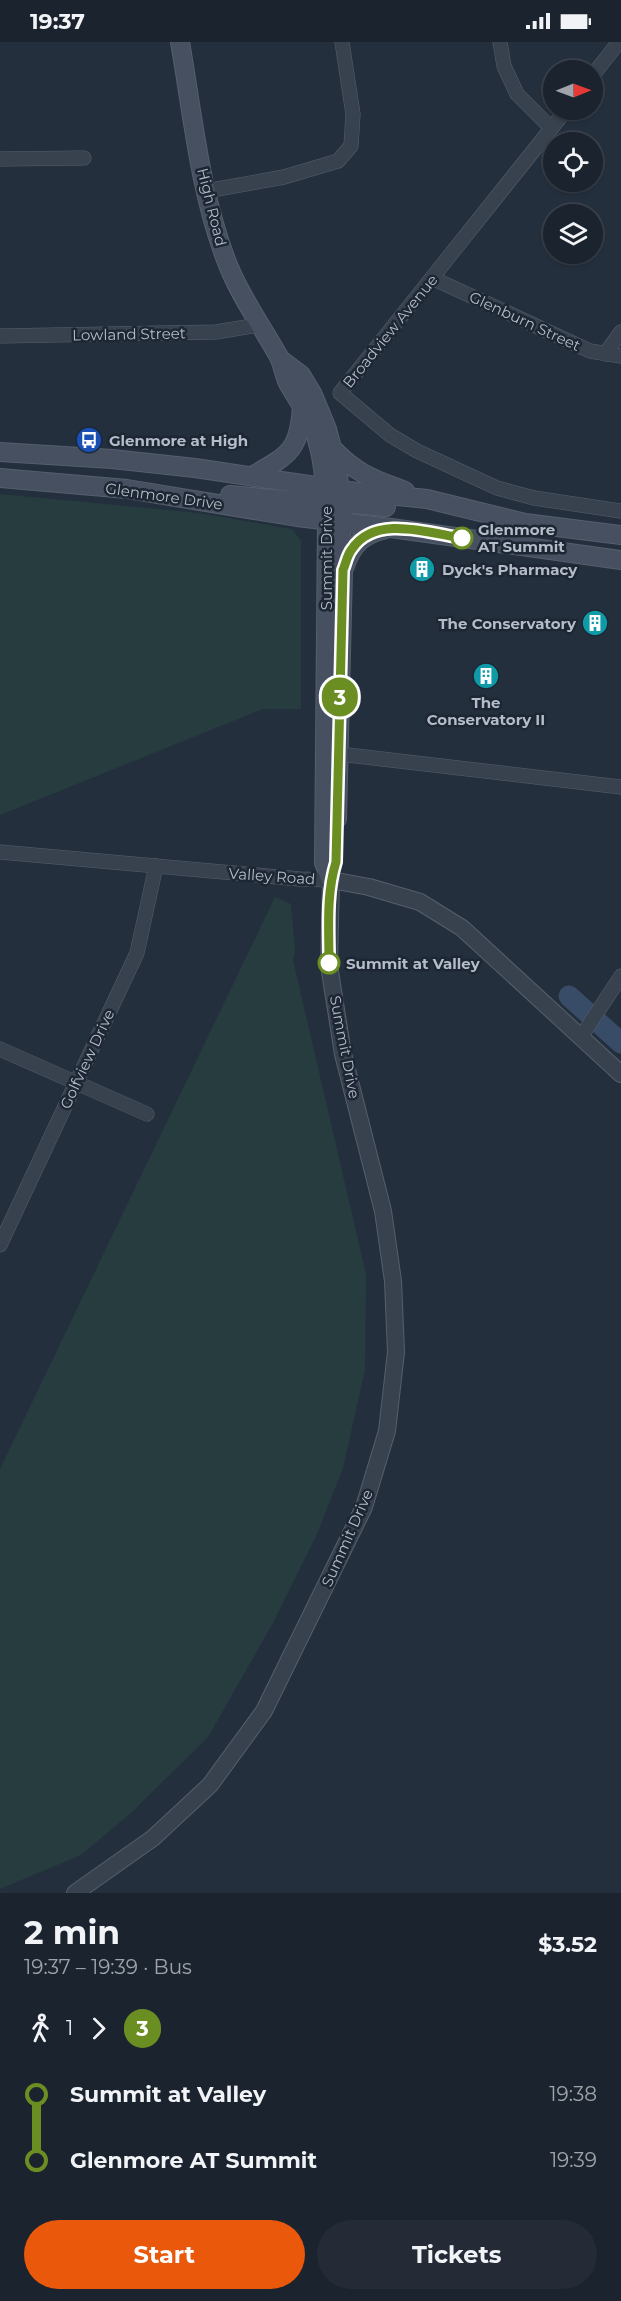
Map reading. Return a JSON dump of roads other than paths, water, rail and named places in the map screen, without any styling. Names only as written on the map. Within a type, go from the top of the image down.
[{"type":"main road","name":"High Road","points":[[180,42],[206,191],[217,234],[229,267],[258,325],[280,359],[288,382],[302,403],[320,450],[333,505]]},
{"type":"main road","name":"High Road","points":[[280,359],[301,375],[316,404],[334,450],[333,505]]},
{"type":"main road","points":[[252,476],[281,459],[292,449],[298,439],[302,423],[302,403]]},
{"type":"main road","points":[[334,450],[362,474],[427,499],[525,523]]},
{"type":"main road","name":"Glenmore Drive","points":[[0,452],[112,459],[252,476],[333,505]]},
{"type":"main road","name":"Glenmore Drive","points":[[0,478],[127,489],[297,517],[333,505]]},
{"type":"main road","points":[[127,489],[191,491],[333,505],[351,504],[473,515],[621,535]]},
{"type":"main road","points":[[333,505],[427,499]]},
{"type":"main road","points":[[333,505],[391,528],[621,560]]},
{"type":"main road","name":"Summit Drive","points":[[331,880],[336,862],[339,754],[333,505]]},
{"type":"main road","points":[[297,517],[314,535],[335,570],[355,544],[367,535],[391,528]]},
{"type":"main road","name":"Summit Drive","points":[[331,880],[324,863],[335,570]]},
{"type":"street","points":[[206,191],[284,177],[338,161],[351,146],[353,114],[342,42]]},
{"type":"street","points":[[500,42],[504,66],[517,94],[551,128]]},
{"type":"street","points":[[603,62],[619,42]]},
{"type":"street","name":"Broadview Avenue","points":[[558,120],[340,393],[390,435],[417,451],[497,488],[534,498],[621,511]]},
{"type":"street","points":[[0,159],[84,158]]},
{"type":"street","name":"Glenburn Street","points":[[432,278],[590,351],[621,356]]},
{"type":"street","name":"Lowland Street","points":[[0,336],[216,332],[258,325]]},
{"type":"street","points":[[605,354],[621,332]]},
{"type":"street","points":[[339,754],[621,787]]},
{"type":"street","name":"Valley Road","points":[[0,852],[331,880],[369,887],[420,902],[462,928],[621,1074]]},
{"type":"street","name":"Golfview Drive","points":[[0,1245],[137,953],[156,866]]},
{"type":"street","name":"Summit Drive","points":[[75,1893],[153,1838],[210,1785],[264,1711],[364,1507],[387,1431],[396,1352],[393,1281],[383,1211],[343,1054],[329,965],[331,880]]},
{"type":"street","points":[[581,1037],[621,976]]},
{"type":"street","points":[[0,1049],[147,1114]]},
{"type":"waterway","points":[[569,996],[621,1043]]},
{"type":"place","name":"Glenmore at High","points":[[89,440]]},
{"type":"place","name":"Glenmore AT Summit","points":[[462,538]]},
{"type":"place","name":"Dyck's Pharmacy","points":[[422,569]]},
{"type":"place","name":"The Conservatory","points":[[595,623]]},
{"type":"place","name":"The Conservatory II","points":[[486,676]]},
{"type":"place","name":"Summit at Valley","points":[[329,963]]}]
